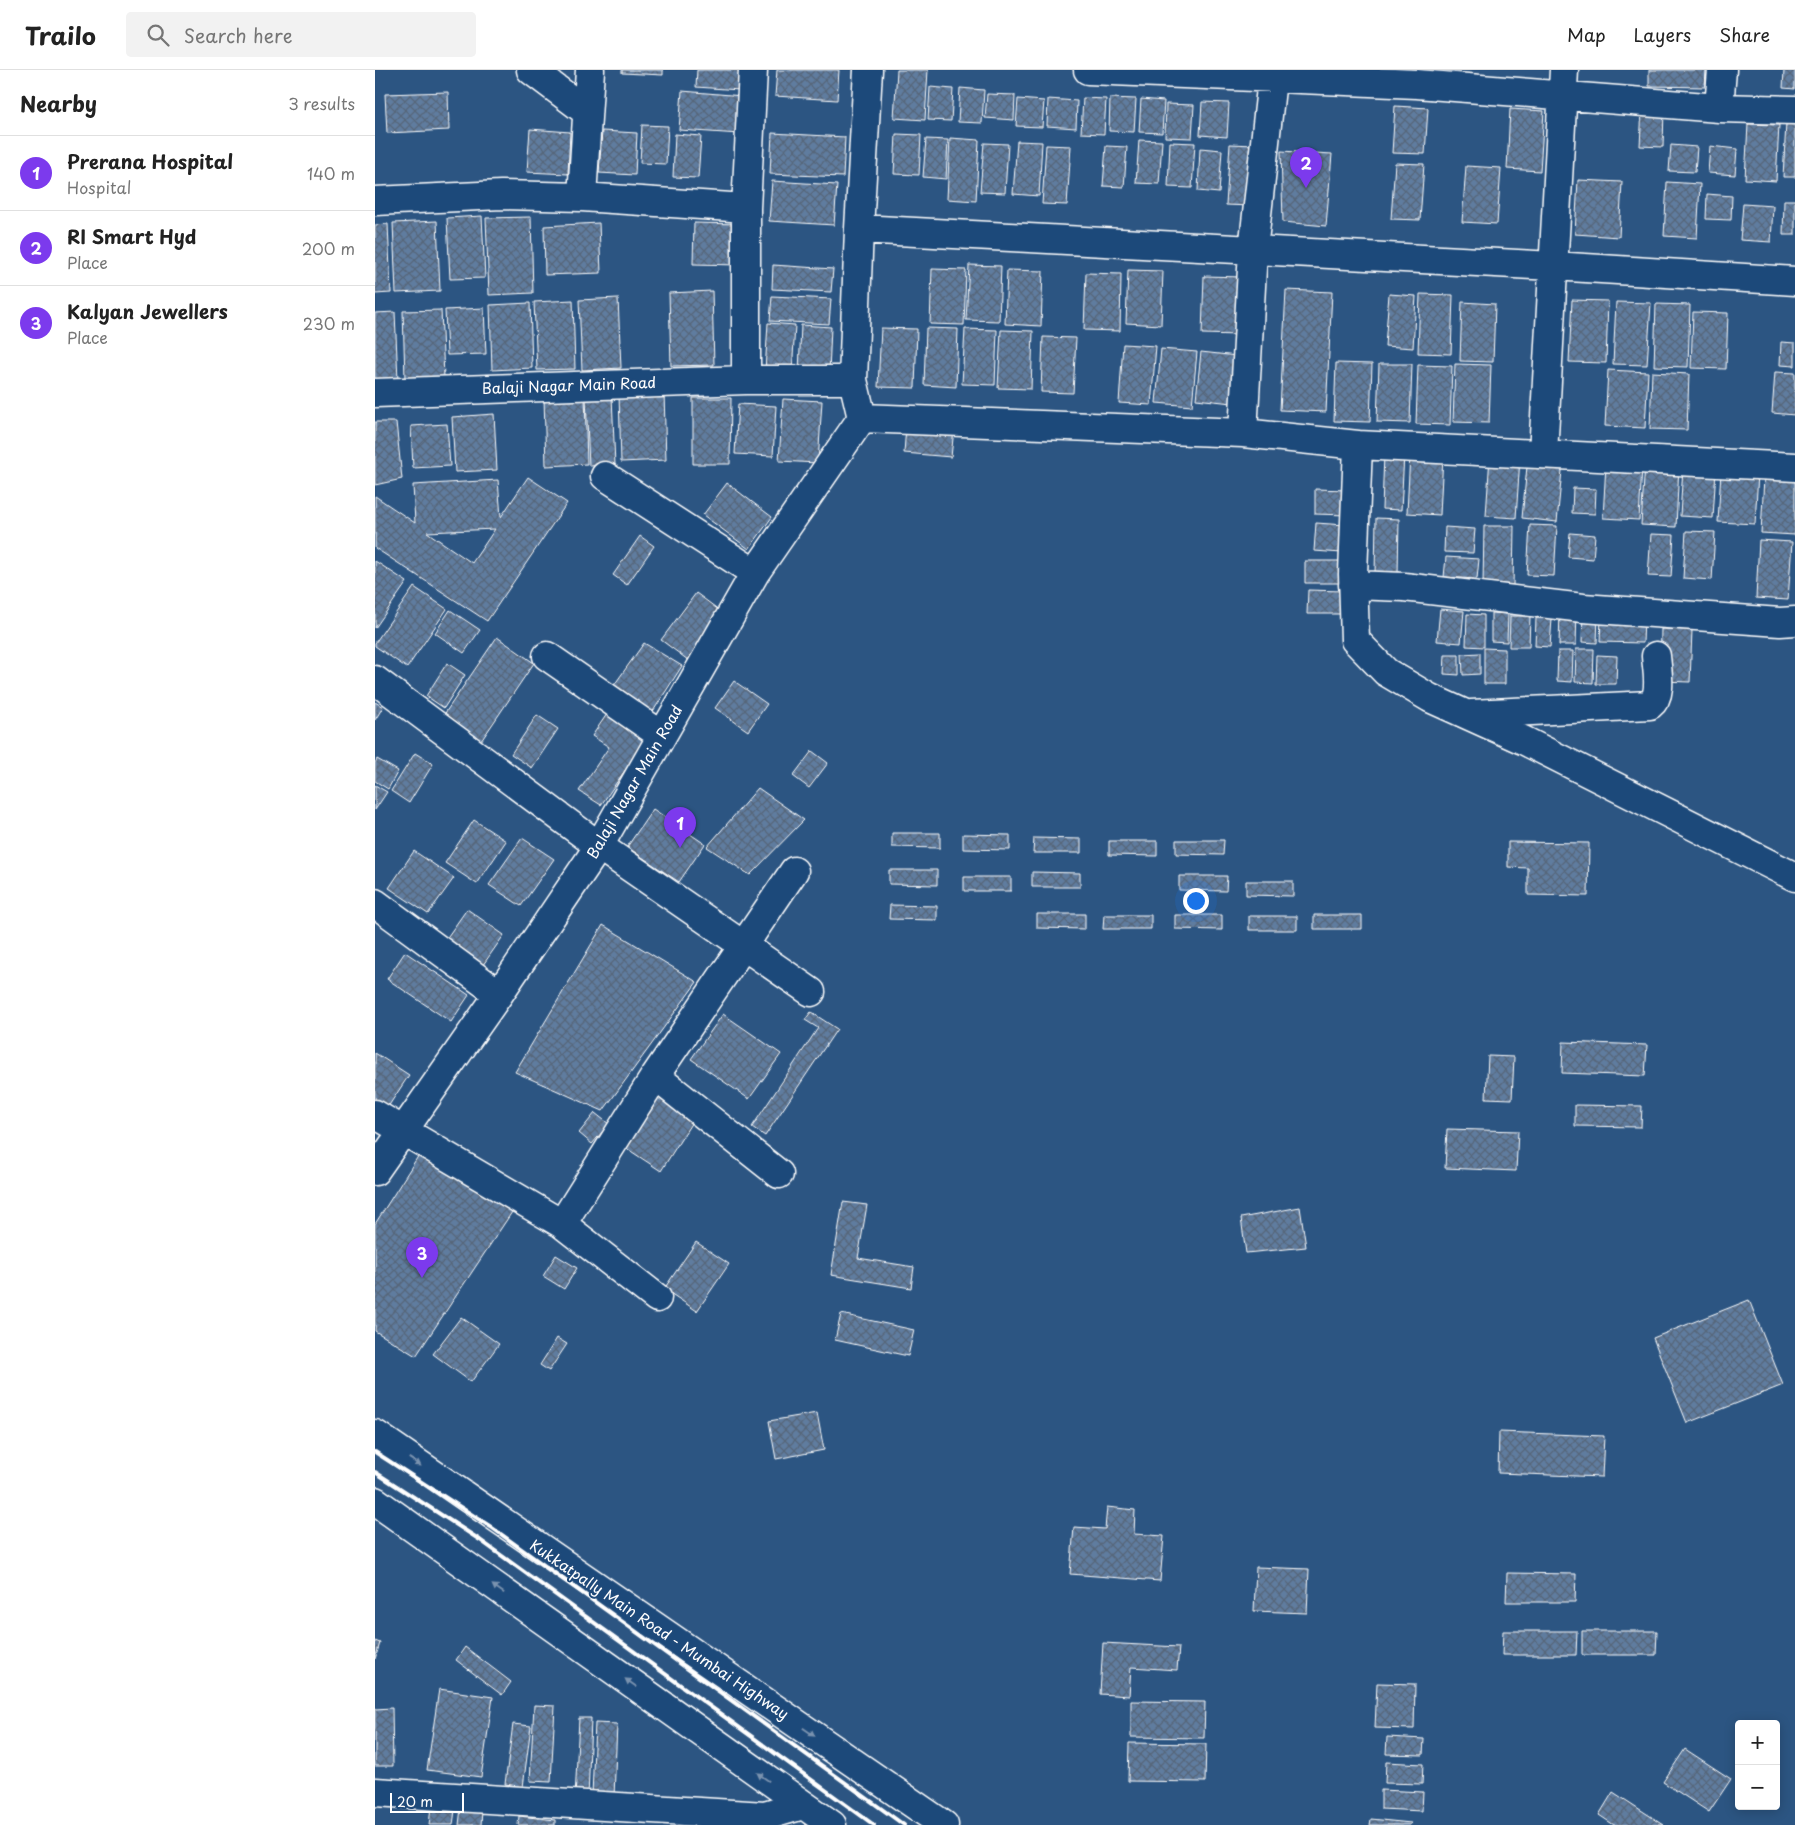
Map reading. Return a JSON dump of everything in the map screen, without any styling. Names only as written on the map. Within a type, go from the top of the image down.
[{"type":"main road","points":[[531,70],[587,112]]},
{"type":"main road","points":[[582,196],[590,70]]},
{"type":"main road","points":[[746,380],[746,208],[753,70]]},
{"type":"main road","points":[[868,70],[853,380],[862,418],[1243,434],[1358,444],[1795,467]]},
{"type":"main road","points":[[1088,70],[1417,77],[1563,83],[1719,108],[1795,110]]},
{"type":"main road","points":[[1719,108],[1722,70]]},
{"type":"main road","points":[[1243,434],[1253,250],[1273,75]]},
{"type":"main road","points":[[1543,454],[1563,83]]},
{"type":"main road","points":[[375,201],[501,195],[582,196],[746,208]]},
{"type":"main road","points":[[859,229],[1553,266],[1795,281]]},
{"type":"main road","name":"Balaji Nagar Main Road","points":[[375,393],[746,380],[853,380]]},
{"type":"main road","name":"Balaji Nagar Main Road","points":[[375,1171],[499,994],[599,846],[755,573],[862,418]]},
{"type":"main road","points":[[1358,444],[1353,585],[1355,640],[1386,672],[1430,698],[1523,740],[1795,877]]},
{"type":"main road","points":[[605,476],[755,573]]},
{"type":"main road","points":[[1353,585],[1404,587],[1583,608],[1780,622],[1795,621]]},
{"type":"main road","points":[[547,656],[661,735]]},
{"type":"main road","points":[[1466,714],[1650,705],[1655,701],[1657,695],[1656,656]]},
{"type":"main road","points":[[375,680],[599,846],[811,992]]},
{"type":"main road","points":[[562,1224],[655,1076],[794,871]]},
{"type":"main road","points":[[375,903],[499,994]]},
{"type":"main road","points":[[655,1076],[779,1174]]},
{"type":"main road","points":[[375,1114],[562,1224],[657,1298]]},
{"type":"main road","name":"Kukkatpally Main Road - Mumbai Highway","points":[[375,1434],[944,1825]]},
{"type":"main road","points":[[375,1502],[832,1825]]},
{"type":"main road","points":[[375,1792],[610,1816],[765,1816],[803,1805]]},
{"type":"building","points":[[622,70],[663,70],[663,75],[622,73]]},
{"type":"building","points":[[697,70],[741,70],[740,90],[696,87]]},
{"type":"building","points":[[777,70],[839,70],[837,100],[775,96]]},
{"type":"building","points":[[897,70],[928,70],[925,120],[894,118]]},
{"type":"building","points":[[1649,70],[1706,70],[1705,87],[1649,86]]},
{"type":"building","points":[[1784,70],[1795,70],[1795,89],[1783,88]]},
{"type":"building","points":[[930,87],[953,89],[951,121],[928,120]]},
{"type":"building","points":[[960,88],[984,90],[982,123],[958,122]]},
{"type":"building","points":[[682,91],[743,96],[740,134],[679,130]]},
{"type":"building","points":[[448,92],[449,130],[387,133],[385,94]]},
{"type":"building","points":[[987,94],[1015,95],[1014,120],[985,118]]},
{"type":"building","points":[[1083,98],[1106,99],[1104,134],[1081,133]]},
{"type":"building","points":[[1110,98],[1136,99],[1134,132],[1109,131]]},
{"type":"building","points":[[1018,99],[1044,101],[1042,127],[1016,126]]},
{"type":"building","points":[[1048,99],[1077,101],[1076,128],[1047,126]]},
{"type":"building","points":[[1141,99],[1164,101],[1162,133],[1139,132]]},
{"type":"building","points":[[1202,102],[1229,103],[1227,137],[1200,135]]},
{"type":"building","points":[[1166,104],[1194,105],[1192,138],[1165,137]]},
{"type":"building","points":[[1395,106],[1428,108],[1425,154],[1392,153]]},
{"type":"building","points":[[1642,108],[1664,108],[1663,147],[1640,146]]},
{"type":"building","points":[[1510,109],[1544,111],[1540,171],[1507,169]]},
{"type":"building","points":[[1786,123],[1795,123],[1795,177],[1783,177]]},
{"type":"building","points":[[1748,124],[1779,125],[1776,181],[1745,179]]},
{"type":"building","points":[[642,125],[668,126],[666,164],[640,163]]},
{"type":"building","points":[[530,129],[570,132],[568,174],[527,172]]},
{"type":"building","points":[[602,131],[637,133],[635,175],[599,173]]},
{"type":"building","points":[[772,133],[845,137],[843,177],[770,174]]},
{"type":"building","points":[[675,134],[701,136],[698,178],[673,177]]},
{"type":"building","points":[[896,134],[921,135],[919,175],[894,174]]},
{"type":"building","points":[[950,138],[979,140],[976,201],[947,199]]},
{"type":"building","points":[[926,139],[948,140],[946,179],[923,177]]},
{"type":"building","points":[[1139,140],[1162,141],[1159,184],[1136,183]]},
{"type":"building","points":[[1017,141],[1042,142],[1039,196],[1013,194]]},
{"type":"building","points":[[1170,142],[1195,143],[1192,188],[1168,187]]},
{"type":"building","points":[[984,143],[1008,144],[1005,193],[980,192]]},
{"type":"building","points":[[1230,144],[1255,145],[1251,206],[1226,205]]},
{"type":"building","points":[[1046,145],[1071,146],[1067,205],[1042,204]]},
{"type":"building","points":[[1671,145],[1697,147],[1695,172],[1669,171]]},
{"type":"building","points":[[1106,146],[1127,147],[1124,187],[1103,186]]},
{"type":"building","points":[[1710,146],[1737,149],[1735,175],[1708,173]]},
{"type":"building","points":[[1200,148],[1222,150],[1219,193],[1198,191]]},
{"type":"building","points":[[1281,151],[1332,154],[1326,226],[1283,222]]},
{"type":"building","points":[[1395,163],[1424,164],[1420,220],[1391,219]]},
{"type":"building","points":[[1466,166],[1501,168],[1497,224],[1462,222]]},
{"type":"building","points":[[1578,180],[1622,182],[1619,237],[1575,234]]},
{"type":"building","points":[[772,181],[837,185],[834,225],[769,221]]},
{"type":"building","points":[[1667,182],[1700,184],[1697,238],[1664,236]]},
{"type":"building","points":[[1707,194],[1732,196],[1731,220],[1706,219]]},
{"type":"building","points":[[1784,200],[1795,200],[1795,235],[1783,235]]},
{"type":"building","points":[[1743,204],[1773,206],[1771,242],[1740,240]]},
{"type":"building","points":[[482,216],[485,278],[450,279],[447,218]]},
{"type":"building","points":[[531,217],[533,293],[489,295],[486,218]]},
{"type":"building","points":[[437,221],[440,291],[396,293],[393,223]]},
{"type":"building","points":[[599,223],[601,273],[545,275],[544,226]]},
{"type":"building","points":[[694,223],[739,224],[738,265],[693,264]]},
{"type":"building","points":[[388,224],[391,293],[375,294],[375,225]]},
{"type":"building","points":[[773,265],[833,269],[831,292],[772,289]]},
{"type":"building","points":[[969,265],[1001,266],[999,321],[966,320]]},
{"type":"building","points":[[932,269],[966,270],[964,325],[930,324]]},
{"type":"building","points":[[1007,270],[1043,271],[1041,326],[1005,324]]},
{"type":"building","points":[[1128,270],[1163,271],[1161,325],[1126,323]]},
{"type":"building","points":[[1086,273],[1121,274],[1120,331],[1084,330]]},
{"type":"building","points":[[1204,276],[1242,277],[1239,335],[1202,334]]},
{"type":"building","points":[[1286,290],[1332,292],[1326,412],[1280,410]]},
{"type":"building","points":[[712,291],[714,365],[671,366],[669,293]]},
{"type":"building","points":[[1389,294],[1416,296],[1413,348],[1385,346]]},
{"type":"building","points":[[1420,294],[1453,295],[1451,354],[1418,353]]},
{"type":"building","points":[[772,296],[831,299],[829,324],[770,321]]},
{"type":"building","points":[[618,298],[621,368],[582,370],[579,300]]},
{"type":"building","points":[[573,300],[575,369],[537,370],[534,302]]},
{"type":"building","points":[[1572,300],[1608,301],[1606,363],[1569,362]]},
{"type":"building","points":[[1462,302],[1495,304],[1493,362],[1460,361]]},
{"type":"building","points":[[1616,302],[1651,303],[1647,365],[1613,364]]},
{"type":"building","points":[[530,303],[532,368],[492,370],[490,305]]},
{"type":"building","points":[[1656,304],[1690,305],[1688,367],[1654,366]]},
{"type":"building","points":[[484,308],[486,354],[447,355],[445,310]]},
{"type":"building","points":[[441,310],[444,377],[405,379],[403,311]]},
{"type":"building","points":[[395,312],[398,381],[375,382],[375,313]]},
{"type":"building","points":[[1693,312],[1728,313],[1726,369],[1691,368]]},
{"type":"building","points":[[768,323],[795,325],[792,373],[765,371]]},
{"type":"building","points":[[801,325],[831,327],[829,373],[799,372]]},
{"type":"building","points":[[881,328],[917,329],[915,388],[878,387]]},
{"type":"building","points":[[926,328],[958,329],[956,387],[924,385]]},
{"type":"building","points":[[965,329],[997,330],[995,385],[962,384]]},
{"type":"building","points":[[1001,330],[1033,331],[1031,389],[998,388]]},
{"type":"building","points":[[1043,337],[1076,338],[1073,393],[1041,392]]},
{"type":"building","points":[[1781,342],[1795,343],[1795,366],[1780,365]]},
{"type":"building","points":[[1123,344],[1156,346],[1151,405],[1119,403]]},
{"type":"building","points":[[1161,349],[1197,352],[1192,406],[1156,403]]},
{"type":"building","points":[[1201,352],[1237,356],[1232,403],[1196,399]]},
{"type":"building","points":[[1336,363],[1372,364],[1370,422],[1334,421]]},
{"type":"building","points":[[1379,364],[1412,364],[1410,423],[1377,422]]},
{"type":"building","points":[[1455,364],[1491,365],[1489,423],[1453,422]]},
{"type":"building","points":[[1418,365],[1452,366],[1450,425],[1416,424]]},
{"type":"building","points":[[1608,370],[1648,372],[1645,428],[1605,426]]},
{"type":"building","points":[[1652,372],[1689,374],[1687,430],[1650,429]]},
{"type":"building","points":[[1775,372],[1795,373],[1795,415],[1772,413]]},
{"type":"building","points":[[664,393],[666,460],[621,462],[619,395]]},
{"type":"building","points":[[612,396],[615,465],[589,466],[586,397]]},
{"type":"building","points":[[585,397],[587,464],[546,466],[544,398]]},
{"type":"building","points":[[693,398],[731,398],[730,464],[693,464]]},
{"type":"building","points":[[783,399],[822,401],[818,463],[779,461]]},
{"type":"building","points":[[738,404],[776,406],[773,456],[735,454]]},
{"type":"building","points":[[494,414],[497,470],[455,472],[452,417]]},
{"type":"building","points":[[375,422],[396,422],[402,479],[375,485]]},
{"type":"building","points":[[447,424],[450,466],[413,468],[411,426]]},
{"type":"building","points":[[906,426],[954,429],[951,457],[904,453]]},
{"type":"building","points":[[1384,453],[1404,454],[1401,510],[1382,509]]},
{"type":"building","points":[[1410,453],[1443,455],[1440,515],[1407,513]]},
{"type":"building","points":[[1490,456],[1520,458],[1516,518],[1486,516]]},
{"type":"building","points":[[1528,456],[1563,460],[1557,522],[1522,518]]},
{"type":"building","points":[[1645,463],[1679,465],[1676,527],[1641,525]]},
{"type":"building","points":[[1606,464],[1642,466],[1639,520],[1603,518]]},
{"type":"building","points":[[1683,467],[1716,469],[1713,518],[1680,516]]},
{"type":"building","points":[[1721,471],[1758,473],[1755,524],[1718,522]]},
{"type":"building","points":[[528,477],[567,503],[487,621],[375,548],[375,496],[415,523],[413,485],[498,480],[501,517]],"holes":[[[495,529],[472,563],[427,532]]]},
{"type":"building","points":[[1764,477],[1795,478],[1795,535],[1761,533]]},
{"type":"building","points":[[727,483],[772,517],[749,549],[703,515]]},
{"type":"building","points":[[1573,488],[1596,489],[1595,514],[1572,513]]},
{"type":"building","points":[[1315,489],[1347,490],[1347,515],[1315,514]]},
{"type":"building","points":[[1376,518],[1399,519],[1398,575],[1375,575]]},
{"type":"building","points":[[1316,523],[1345,525],[1342,553],[1314,551]]},
{"type":"building","points":[[1530,525],[1557,526],[1554,576],[1527,575]]},
{"type":"building","points":[[1484,526],[1514,526],[1513,586],[1483,585]]},
{"type":"building","points":[[1445,527],[1475,529],[1473,553],[1444,552]]},
{"type":"building","points":[[1686,531],[1715,532],[1712,580],[1683,578]]},
{"type":"building","points":[[1570,533],[1595,535],[1593,559],[1568,557]]},
{"type":"building","points":[[1651,534],[1674,535],[1671,577],[1648,576]]},
{"type":"building","points":[[640,536],[654,546],[627,585],[613,575]]},
{"type":"building","points":[[1759,540],[1792,542],[1788,600],[1756,598]]},
{"type":"building","points":[[1446,557],[1479,559],[1477,579],[1444,577]]},
{"type":"building","points":[[375,561],[407,582],[375,628]]},
{"type":"building","points":[[1305,561],[1345,561],[1345,583],[1305,583]]},
{"type":"building","points":[[414,587],[447,609],[407,668],[375,646],[375,643]]},
{"type":"building","points":[[1308,590],[1342,591],[1342,614],[1307,614]]},
{"type":"building","points":[[696,593],[727,616],[692,663],[661,640]]},
{"type":"building","points":[[1440,609],[1464,611],[1461,643],[1437,641]]},
{"type":"building","points":[[450,610],[480,630],[464,653],[435,633]]},
{"type":"building","points":[[1560,610],[1577,610],[1576,645],[1559,645]]},
{"type":"building","points":[[1491,613],[1508,614],[1507,642],[1491,641]]},
{"type":"building","points":[[1583,613],[1598,614],[1597,643],[1582,642]]},
{"type":"building","points":[[1467,614],[1484,615],[1484,647],[1466,646]]},
{"type":"building","points":[[1510,616],[1530,616],[1529,647],[1509,647]]},
{"type":"building","points":[[1601,617],[1644,618],[1643,643],[1600,642]]},
{"type":"building","points":[[1536,618],[1552,618],[1550,647],[1535,646]]},
{"type":"building","points":[[1661,629],[1692,630],[1690,682],[1660,681]]},
{"type":"building","points":[[497,637],[534,663],[479,744],[441,719]]},
{"type":"building","points":[[644,643],[682,666],[650,716],[612,688]]},
{"type":"building","points":[[1484,648],[1505,649],[1505,684],[1484,684]]},
{"type":"building","points":[[1576,649],[1594,649],[1593,683],[1575,682]]},
{"type":"building","points":[[1558,651],[1573,651],[1572,682],[1557,681]]},
{"type":"building","points":[[1480,653],[1480,674],[1463,675],[1462,654]]},
{"type":"building","points":[[1445,655],[1459,655],[1459,675],[1444,674]]},
{"type":"building","points":[[1597,655],[1617,656],[1616,684],[1596,684]]},
{"type":"building","points":[[447,663],[465,675],[444,708],[426,696]]},
{"type":"building","points":[[734,681],[767,704],[748,731],[715,708]]},
{"type":"building","points":[[375,702],[383,707],[375,720]]},
{"type":"building","points":[[607,714],[646,740],[601,805],[579,791],[609,747],[592,736]]},
{"type":"building","points":[[537,715],[558,729],[532,768],[511,754]]},
{"type":"building","points":[[812,751],[828,763],[809,788],[793,776]]},
{"type":"building","points":[[415,753],[433,764],[409,803],[391,791]]},
{"type":"building","points":[[377,759],[398,771],[388,789],[375,781],[375,763]]},
{"type":"building","points":[[375,785],[387,792],[375,810]]},
{"type":"building","points":[[758,788],[804,820],[750,875],[707,847]]},
{"type":"building","points":[[653,809],[705,844],[679,882],[627,847]]},
{"type":"building","points":[[474,820],[506,841],[477,884],[445,863]]},
{"type":"building","points":[[892,833],[940,833],[940,848],[892,847]]},
{"type":"building","points":[[963,834],[1010,835],[1010,850],[963,849]]},
{"type":"building","points":[[522,838],[554,859],[521,906],[489,885]]},
{"type":"building","points":[[1034,838],[1081,839],[1081,853],[1033,853]]},
{"type":"building","points":[[1176,840],[1224,840],[1223,855],[1176,854]]},
{"type":"building","points":[[1109,841],[1157,841],[1157,856],[1109,855]]},
{"type":"building","points":[[1508,842],[1589,843],[1588,896],[1528,895],[1528,868],[1508,867]]},
{"type":"building","points":[[414,851],[454,878],[428,914],[389,888]]},
{"type":"building","points":[[889,870],[937,870],[937,885],[889,884]]},
{"type":"building","points":[[1032,872],[1080,873],[1080,887],[1032,887]]},
{"type":"building","points":[[1179,876],[1227,876],[1226,891],[1179,890]]},
{"type":"building","points":[[964,877],[1011,877],[1011,891],[964,891]]},
{"type":"building","points":[[1246,881],[1293,881],[1293,896],[1246,895]]},
{"type":"building","points":[[890,905],[937,906],[937,920],[889,919]]},
{"type":"building","points":[[467,909],[504,935],[478,972],[441,946]]},
{"type":"building","points":[[1037,914],[1085,914],[1085,929],[1037,928]]},
{"type":"building","points":[[1104,915],[1151,915],[1151,929],[1103,929]]},
{"type":"building","points":[[1175,915],[1222,915],[1222,930],[1175,929]]},
{"type":"building","points":[[1314,915],[1362,915],[1362,929],[1314,929]]},
{"type":"building","points":[[1249,916],[1297,916],[1297,930],[1249,930]]},
{"type":"building","points":[[603,925],[697,982],[603,1111],[515,1072]]},
{"type":"building","points":[[405,952],[469,995],[451,1022],[387,979]]},
{"type":"building","points":[[811,1012],[837,1029],[765,1136],[752,1127],[818,1028],[805,1020]]},
{"type":"building","points":[[723,1014],[781,1054],[749,1099],[691,1059]]},
{"type":"building","points":[[1563,1042],[1647,1045],[1645,1076],[1562,1073]]},
{"type":"building","points":[[375,1053],[409,1075],[384,1113],[375,1107]]},
{"type":"building","points":[[1488,1056],[1514,1057],[1512,1099],[1486,1098]]},
{"type":"building","points":[[657,1088],[697,1114],[661,1171],[620,1144]]},
{"type":"building","points":[[1575,1105],[1642,1106],[1641,1127],[1575,1126]]},
{"type":"building","points":[[595,1113],[609,1124],[592,1144],[579,1133]]},
{"type":"building","points":[[1447,1129],[1518,1131],[1516,1171],[1445,1168]]},
{"type":"building","points":[[424,1147],[518,1203],[416,1356],[375,1331],[375,1224]]},
{"type":"building","points":[[843,1202],[867,1205],[858,1258],[914,1267],[911,1288],[831,1275]]},
{"type":"building","points":[[1300,1207],[1306,1247],[1246,1253],[1241,1218]]},
{"type":"building","points":[[696,1242],[729,1264],[697,1311],[664,1289]]},
{"type":"building","points":[[556,1255],[577,1268],[564,1289],[543,1276]]},
{"type":"building","points":[[1749,1300],[1783,1385],[1687,1423],[1653,1338]]},
{"type":"building","points":[[841,1314],[914,1330],[908,1356],[835,1340]]},
{"type":"building","points":[[461,1317],[499,1344],[471,1382],[433,1354]]},
{"type":"building","points":[[557,1338],[567,1344],[549,1371],[540,1365]]},
{"type":"building","points":[[817,1413],[824,1450],[776,1459],[769,1421]]},
{"type":"building","points":[[1499,1432],[1604,1436],[1602,1477],[1498,1473]]},
{"type":"building","points":[[1107,1507],[1135,1510],[1134,1534],[1164,1536],[1160,1581],[1070,1574],[1074,1527],[1105,1529]]},
{"type":"building","points":[[1256,1567],[1309,1569],[1307,1613],[1254,1611]]},
{"type":"building","points":[[1507,1573],[1576,1574],[1575,1602],[1506,1602]]},
{"type":"building","points":[[1503,1631],[1577,1631],[1576,1655],[1502,1655]]},
{"type":"building","points":[[1582,1631],[1657,1631],[1656,1655],[1582,1655]]},
{"type":"building","points":[[375,1641],[380,1643],[375,1659]]},
{"type":"building","points":[[1103,1643],[1179,1647],[1177,1670],[1131,1667],[1129,1696],[1100,1694]]},
{"type":"building","points":[[465,1647],[511,1682],[502,1695],[456,1660]]},
{"type":"building","points":[[1377,1683],[1415,1684],[1414,1729],[1375,1728]]},
{"type":"building","points":[[439,1689],[493,1697],[481,1777],[427,1770]]},
{"type":"building","points":[[1131,1701],[1205,1702],[1204,1738],[1131,1737]]},
{"type":"building","points":[[534,1705],[555,1706],[551,1782],[530,1781]]},
{"type":"building","points":[[392,1708],[393,1766],[375,1766],[375,1709]]},
{"type":"building","points":[[579,1718],[591,1718],[588,1799],[575,1799]]},
{"type":"building","points":[[595,1723],[617,1724],[614,1797],[592,1796]]},
{"type":"building","points":[[513,1724],[531,1726],[523,1787],[505,1784]]},
{"type":"building","points":[[1387,1737],[1424,1739],[1423,1755],[1386,1754]]},
{"type":"building","points":[[1129,1743],[1206,1744],[1205,1782],[1128,1781]]},
{"type":"building","points":[[1685,1749],[1731,1779],[1709,1812],[1663,1782]]},
{"type":"building","points":[[1386,1762],[1423,1764],[1422,1784],[1385,1783]]},
{"type":"building","points":[[1381,1790],[1423,1792],[1422,1811],[1381,1809]]},
{"type":"building","points":[[1613,1792],[1664,1825],[1614,1825],[1599,1815]]},
{"type":"building","points":[[431,1807],[455,1810],[453,1825],[429,1825]]},
{"type":"building","points":[[461,1808],[482,1810],[481,1825],[459,1825]]},
{"type":"building","points":[[519,1816],[555,1820],[555,1825],[518,1825]]},
{"type":"building","points":[[1371,1819],[1411,1823],[1410,1825],[1370,1825]]},
{"type":"railway","points":[[375,1452],[491,1527],[904,1825]]},
{"type":"railway","points":[[375,1472],[480,1540],[874,1825]]},
{"type":"place","name":"RI Smart Hyd","points":[[1306,188]]},
{"type":"place","name":"Prerana Hospital","points":[[680,848]]},
{"type":"place","name":"Kalyan Jewellers","points":[[422,1278]]}]
